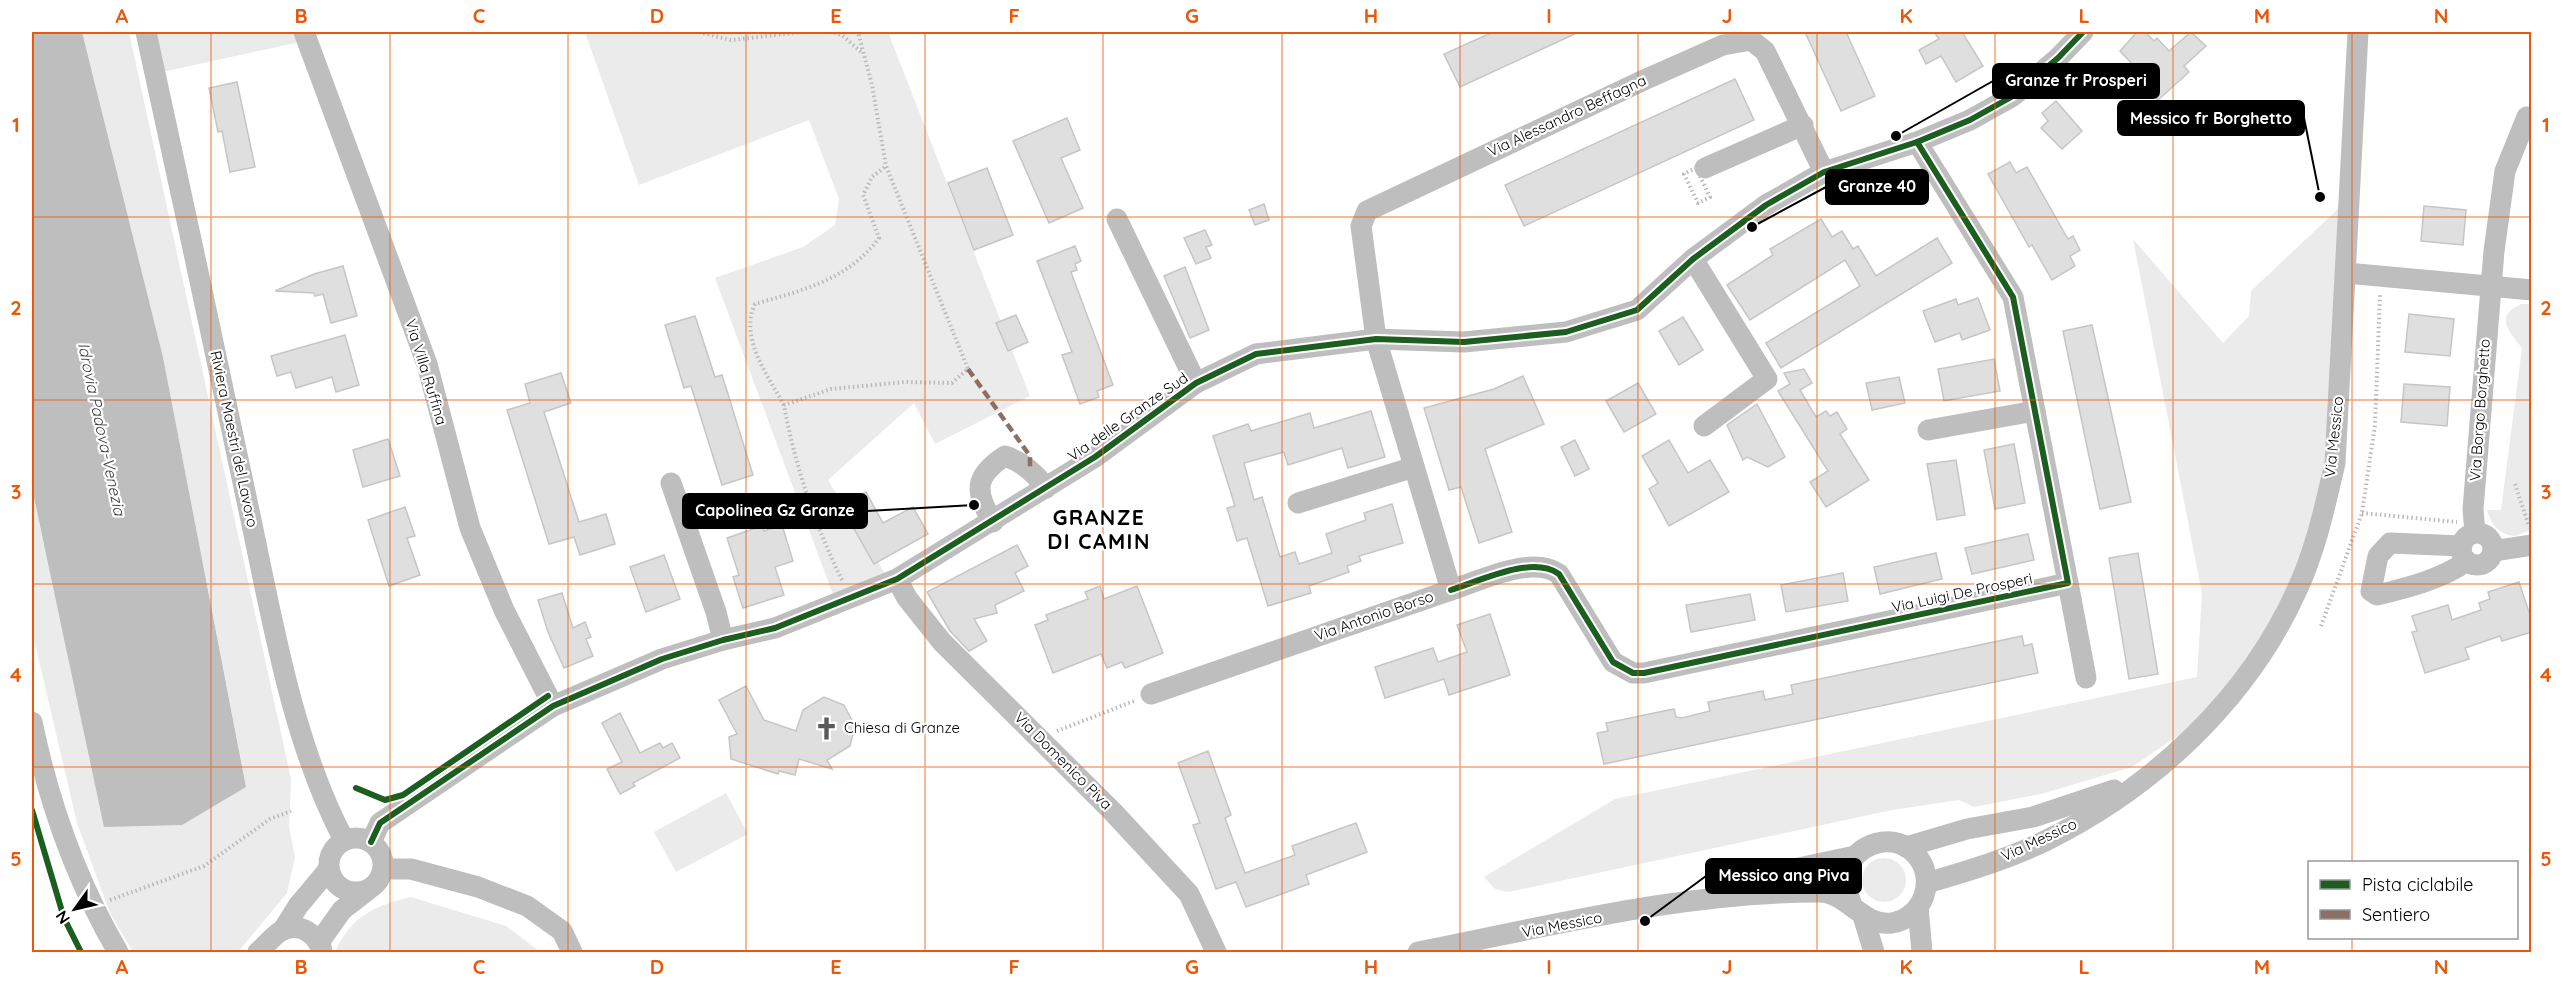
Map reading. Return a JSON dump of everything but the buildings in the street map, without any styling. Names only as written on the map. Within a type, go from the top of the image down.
[{"type":"street","name":"Riviera Maestri del Lavoro","points":[[146,32],[274,628],[306,750],[324,803],[344,840]]},
{"type":"street","name":"Via delle Granze Sud","points":[[371,842],[380,823],[553,706],[662,659],[723,640],[775,628],[852,600],[897,579],[993,522],[1095,457],[1196,382],[1256,354],[1376,339],[1464,342],[1566,332],[1636,310],[1693,259],[1767,205],[1824,172],[1917,142],[1970,120],[2013,96],[2058,58],[2083,32]]},
{"type":"street","name":"Via Messico","points":[[1927,883],[2045,841],[2144,781],[2196,734],[2232,693],[2271,641],[2298,588],[2320,528],[2335,463],[2358,32]]},
{"type":"street","name":"Via Villa Ruffina","points":[[304,33],[427,364],[470,528],[504,610],[553,706]]},
{"type":"street","name":"Via Alessandro Beffagna","points":[[1376,339],[1360,226],[1367,211],[1723,45],[1752,40],[1765,51],[1803,124],[1824,172]]},
{"type":"street","name":"Via Borgo Borghetto","points":[[2469,541],[2490,286],[2505,171],[2527,117]]},
{"type":"street","points":[[1705,168],[1803,124]]},
{"type":"street","points":[[1917,142],[2013,297],[2086,678]]},
{"type":"street","name":"Via delle Granze Sud","points":[[1117,219],[1196,382]]},
{"type":"street","points":[[1693,259],[1767,379],[1704,426]]},
{"type":"street","points":[[2346,273],[2532,290]]},
{"type":"street","name":"Via Antonio Borso","points":[[1151,694],[1451,590],[1376,339]]},
{"type":"street","points":[[1928,430],[2036,411]]},
{"type":"street","points":[[993,522],[983,506],[980,478],[991,465],[1005,456],[1016,459],[1037,476],[1046,488]]},
{"type":"street","points":[[1298,503],[1414,468]]},
{"type":"street","points":[[671,483],[716,612],[723,640]]},
{"type":"street","points":[[2469,541],[2483,564],[2493,550],[2532,545]]},
{"type":"street","name":"Via Luigi De Prosperi","points":[[1451,590],[1525,567],[1549,567],[1559,574],[1613,663],[1633,673],[1644,673],[2068,583]]},
{"type":"street","name":"Via Domenico Piva","points":[[897,579],[907,598],[942,642],[1039,738],[1189,894],[1216,952]]},
{"type":"street","points":[[33,735],[58,824],[91,906],[118,952]]},
{"type":"street","name":"Via Messico","points":[[1705,898],[1794,869],[1855,856],[1876,842],[1893,842],[1906,847],[1966,829],[2033,817],[2144,781]]},
{"type":"street","points":[[322,952],[320,941],[342,910],[368,890],[378,882],[383,869],[383,859],[371,842],[353,837],[344,840],[335,848],[330,858],[329,869],[334,881],[343,889],[356,892],[368,890]]},
{"type":"street","points":[[1906,847],[1918,856],[1927,883],[1918,907],[1922,952]]},
{"type":"street","points":[[1855,856],[1846,872],[1845,886],[1858,910],[1874,952]]},
{"type":"street","points":[[270,944],[329,869]]},
{"type":"street","points":[[383,869],[411,869],[478,887],[527,906],[562,931],[572,952]]},
{"type":"street","name":"Via Messico","points":[[1418,952],[1705,898],[1822,891],[1880,922],[1892,923],[1905,918],[1918,907]]},
{"type":"street","points":[[270,944],[294,927],[304,929],[314,935],[322,952]]},
{"type":"path","points":[[699,32],[731,40],[804,32]]},
{"type":"path","points":[[830,32],[842,35],[862,53]]},
{"type":"path","points":[[784,405],[831,388],[904,382],[952,383],[968,369],[886,166],[872,85],[858,32]]},
{"type":"path","points":[[852,600],[830,554],[793,457],[784,405],[761,363],[751,336],[749,316],[755,304],[816,287],[865,257],[879,238],[864,195],[872,177],[886,166]]},
{"type":"path","points":[[2321,626],[2362,513],[2375,425],[2381,276]]},
{"type":"path","points":[[2515,484],[2532,533]]},
{"type":"path","points":[[2362,513],[2469,541]]},
{"type":"path","points":[[1039,738],[1151,694]]},
{"type":"path","points":[[109,900],[204,867],[270,819],[291,811]]},
{"type":"shaded area","points":[[82,32],[129,32],[291,779],[289,827],[295,857],[287,893],[238,952],[133,952],[110,913],[77,823],[32,631],[32,488],[44,545],[246,786],[163,357]]},
{"type":"shaded area","points":[[156,32],[327,32],[300,42],[158,73]]},
{"type":"shaded area","points":[[585,32],[888,32],[1030,396],[935,444],[914,403],[828,480],[890,582],[835,600],[715,278],[803,247],[835,225],[839,199],[809,120],[639,185]]},
{"type":"shaded area","points":[[2357,191],[2339,463],[2302,595],[2235,697],[2132,767],[2041,794],[1974,807],[1959,800],[1892,810],[1509,892],[1495,889],[1484,877],[1615,799],[2197,677],[2202,594],[2133,239],[2223,343],[2249,316],[2251,291]]},
{"type":"shaded area","points":[[2521,304],[2532,304],[2532,530],[2514,536],[2496,528],[2487,510],[2501,510],[2522,348],[2506,325],[2506,319],[2513,309]]},
{"type":"shaded area","points":[[726,793],[748,834],[676,872],[654,832]]},
{"type":"shaded area","points":[[1884,858],[1900,864],[1906,880],[1900,896],[1884,902],[1868,896],[1862,880],[1868,864]]},
{"type":"shaded area","points":[[411,897],[506,926],[540,952],[335,952],[348,929],[365,914],[386,904]]},
{"type":"water","name":"Idrovia Padova-Venezia","points":[[32,32],[82,32],[163,357],[246,787],[182,825],[104,827],[32,488]]},
{"type":"marked path","points":[[968,369],[1030,456],[1030,470]]},
{"type":"cycle path","points":[[371,842],[380,823],[553,706],[662,659],[723,640],[775,628],[897,579],[1095,457],[1196,383],[1256,354],[1376,339],[1464,342],[1566,332],[1637,310],[1693,259],[1766,205],[1824,172],[1917,142],[1970,120],[2013,96],[2058,58],[2083,32]]},
{"type":"cycle path","points":[[1451,590],[1506,571],[1535,567],[1548,569],[1559,574],[1613,662],[1633,673],[1644,673],[2068,583],[2013,297],[1917,142]]},
{"type":"cycle path","points":[[356,788],[385,800],[403,795],[548,696]]},
{"type":"cycle path","points":[[32,810],[64,918],[81,952]]},
{"type":"place","name":"Granze fr Prosperi","points":[[1896,136]]},
{"type":"place","name":"Messico fr Borghetto","points":[[2320,197]]},
{"type":"place","name":"Granze 40","points":[[1752,227]]},
{"type":"place","name":"Capolinea Gz Granze","points":[[974,505]]},
{"type":"place","name":"Chiesa di Granze","points":[[826,728]]},
{"type":"place","name":"Messico ang Piva","points":[[1645,921]]},
{"type":"district","name":"GRANZE DI CAMIN","points":[[1099,530]]}]
